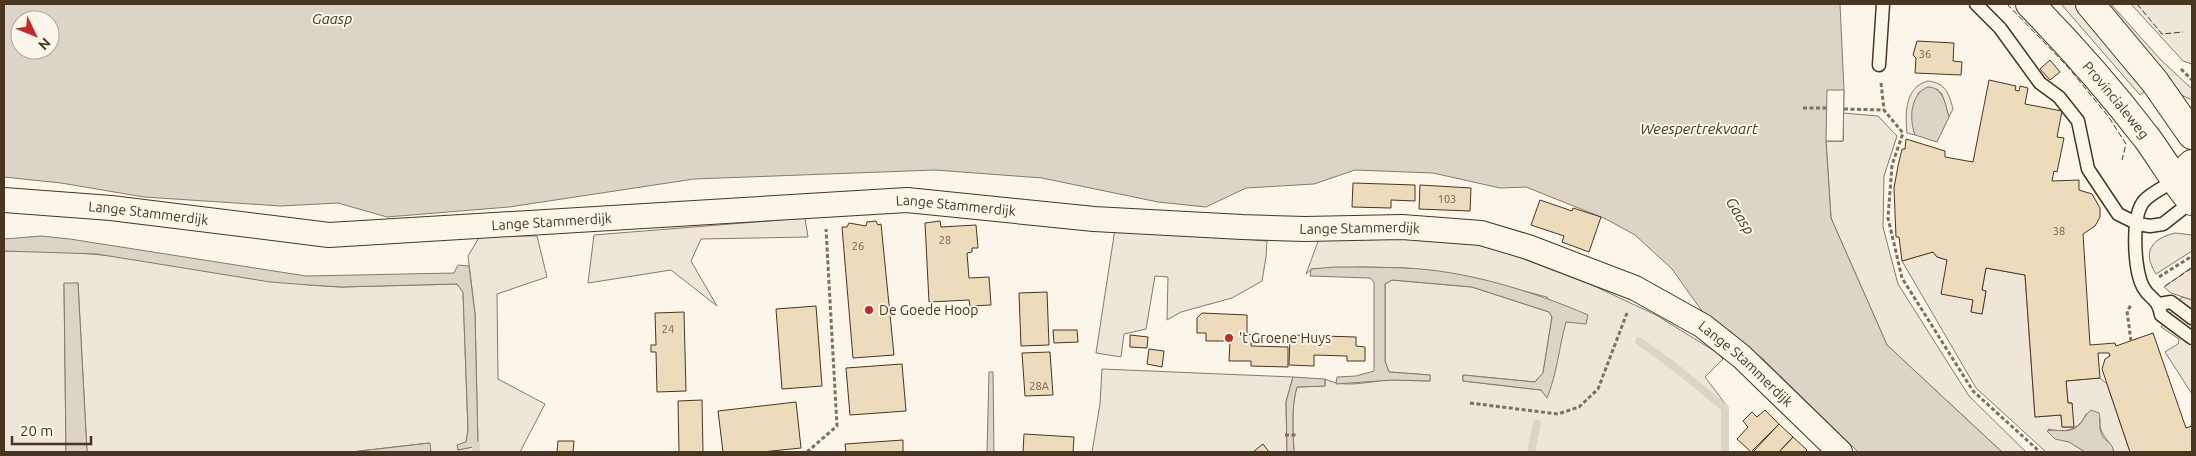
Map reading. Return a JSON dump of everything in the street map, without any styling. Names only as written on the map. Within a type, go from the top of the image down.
[{"type":"main road","name":"Provincialeweg","points":[[2030,4],[2184,172],[2192,202]]},
{"type":"main road","points":[[2090,4],[2155,82],[2192,135]]},
{"type":"street","name":"Lange Stammerdijk","points":[[4,200],[111,208],[329,236],[907,200],[1094,219],[1305,229],[1402,227],[1481,233],[1528,246],[1635,288],[1703,326],[1742,357],[1840,452]]},
{"type":"lane","points":[[1879,65],[1884,4]]},
{"type":"lane","points":[[1976,4],[2000,28],[2040,83],[2059,97],[2078,121],[2088,169],[2118,214],[2138,224],[2150,226],[2163,224],[2192,202]]},
{"type":"lane","points":[[2184,172],[2144,201],[2139,213],[2135,254],[2143,287],[2159,304],[2161,315],[2192,338]]},
{"type":"lane","points":[[2159,304],[2171,302],[2192,318]]},
{"type":"path","points":[[1879,65],[1884,110],[1903,133],[1892,164],[1888,218],[1902,278],[1973,390],[2040,452]]},
{"type":"path","points":[[1803,108],[1826,108]]},
{"type":"path","points":[[1844,109],[1884,110]]},
{"type":"path","points":[[807,452],[836,426],[825,205]]},
{"type":"path","points":[[2131,341],[2127,311],[2143,287],[2192,256]]},
{"type":"path","points":[[1470,403],[1558,414],[1579,407],[1598,389],[1615,340]]},
{"type":"path","points":[[1285,434],[1297,435]]},
{"type":"shaded area","points":[[2061,4],[2076,4],[2148,89],[2140,95]]},
{"type":"shaded area","points":[[2100,4],[2111,4],[2160,59],[2192,89],[2192,100],[2179,94]]},
{"type":"shaded area","points":[[2131,4],[2192,4],[2192,64],[2183,61]]},
{"type":"shaded area","points":[[1928,81],[1939,84],[1946,90],[1953,109],[1949,117],[1942,94],[1937,89],[1919,92],[1913,113],[1915,135],[1907,133],[1906,117],[1908,102],[1915,89],[1920,84]]},
{"type":"shaded area","points":[[1843,113],[1878,116],[1897,136],[1884,176],[1883,227],[1898,284],[1969,396],[2026,452],[2002,452],[1887,345],[1831,218],[1826,141],[1843,141]]},
{"type":"shaded area","points":[[805,218],[808,237],[701,239],[691,261],[717,306],[671,270],[588,283],[594,235]]},
{"type":"shaded area","points":[[1115,229],[1267,241],[1262,281],[1232,298],[1181,312],[1167,320],[1168,277],[1155,276],[1146,329],[1124,334],[1121,357],[1096,353]]},
{"type":"shaded area","points":[[2175,233],[2192,235],[2192,251],[2156,274],[2150,259],[2151,248],[2160,239]]},
{"type":"shaded area","points":[[480,236],[537,236],[547,277],[497,294],[498,379],[545,404],[520,452],[431,452],[429,443],[351,452],[87,452],[78,283],[64,284],[66,452],[4,452],[4,251],[80,253],[118,257],[309,285],[341,287],[457,284],[463,292],[468,430],[466,442],[458,445],[458,450],[478,446],[475,314],[468,256]]},
{"type":"shaded area","points":[[1467,237],[1592,285],[1656,315],[1716,352],[1723,359],[1705,377],[1727,406],[1726,452],[1294,452],[1293,411],[1297,387],[1325,386],[1325,379],[1341,384],[1391,380],[1430,381],[1430,375],[1389,372],[1385,361],[1385,284],[1392,280],[1472,287],[1549,312],[1552,317],[1543,373],[1535,382],[1463,375],[1463,381],[1541,390],[1566,321],[1547,297],[1465,276],[1405,268],[1312,269],[1306,274],[1319,239]]},
{"type":"shaded area","points":[[1933,252],[1937,257],[1947,260],[1973,300],[1971,312],[1982,314],[1986,291],[1982,290],[1986,268],[2025,275],[2035,417],[2061,415],[2062,427],[2073,427],[2072,403],[2068,403],[2066,381],[2100,378],[2107,384],[2130,452],[2114,452],[2102,433],[2100,419],[2086,414],[2079,424],[2070,429],[2060,431],[2048,429],[2085,452],[2046,452],[1976,388],[1902,261]]},
{"type":"shaded area","points":[[2192,267],[2192,300],[2171,293],[2164,287]]},
{"type":"shaded area","points":[[2182,297],[2192,300],[2192,394],[2165,352],[2178,344],[2179,339],[2161,327]]},
{"type":"shaded area","points":[[1102,369],[1293,377],[1286,402],[1287,452],[1092,452],[1100,404]]},
{"type":"water","name":"Weespertrekvaart","points":[[4,4],[1840,4],[1844,90],[1843,141],[1826,141],[1831,218],[1887,345],[2002,452],[1858,452],[1763,359],[1704,314],[1672,269],[1635,235],[1606,219],[1526,187],[1500,188],[1433,173],[1355,170],[1314,184],[1246,188],[1206,207],[1158,202],[1042,178],[935,170],[694,179],[509,207],[387,217],[338,203],[281,206],[144,197],[61,183],[4,177]]},
{"type":"water","points":[[1928,87],[1937,90],[1941,94],[1949,117],[1937,142],[1915,135],[1913,129],[1912,108],[1914,101],[1922,90]]},
{"type":"water","points":[[41,236],[306,276],[454,273],[458,265],[469,266],[475,314],[478,446],[458,450],[457,445],[466,442],[468,430],[463,292],[457,284],[341,287],[309,285],[270,282],[97,254],[4,251],[4,239]]},
{"type":"water","points":[[1335,267],[1404,268],[1474,277],[1521,290],[1588,315],[1586,324],[1566,322],[1547,398],[1541,390],[1463,381],[1463,375],[1535,382],[1543,373],[1552,317],[1549,312],[1472,287],[1392,280],[1385,284],[1385,361],[1389,372],[1430,375],[1430,381],[1392,380],[1336,384],[1337,377],[1356,376],[1374,371],[1374,282],[1370,278],[1310,276],[1311,269]]},
{"type":"water","points":[[64,283],[78,283],[87,452],[66,452]]},
{"type":"water","points":[[989,372],[993,372],[994,452],[987,452]]},
{"type":"water","points":[[1293,377],[1325,379],[1325,386],[1297,387],[1293,411],[1294,452],[1287,452],[1286,402]]},
{"type":"water","points":[[2091,410],[2099,413],[2101,432],[2112,446],[2114,452],[2085,452],[2069,442],[2055,439],[2047,431],[2074,429]]},
{"type":"water","points":[[430,443],[431,452],[351,452]]},
{"type":"pier","points":[[1827,90],[1844,90],[1843,141],[1826,141]]},
{"type":"building","points":[[1917,41],[1954,43],[1953,61],[1962,62],[1961,75],[1915,73],[1916,58],[1913,55]]},
{"type":"building","points":[[2050,60],[2060,72],[2050,80],[2040,69]]},
{"type":"building","points":[[1989,80],[2016,86],[2015,90],[2019,91],[2020,86],[2028,88],[2025,104],[2062,111],[2057,137],[2064,138],[2057,172],[2054,171],[2052,181],[2079,180],[2079,190],[2092,194],[2100,208],[2100,217],[2095,226],[2083,234],[2090,345],[2115,343],[2116,346],[2153,333],[2186,428],[2192,426],[2192,452],[2130,452],[2102,369],[2105,359],[2110,356],[2109,353],[2098,353],[2100,378],[2066,381],[2068,403],[2072,403],[2074,427],[2062,427],[2061,415],[2035,417],[2025,275],[1986,268],[1982,290],[1986,291],[1982,314],[1971,312],[1973,300],[1941,294],[1947,260],[1937,257],[1933,252],[1902,261],[1899,237],[1896,237],[1894,188],[1902,149],[1905,149],[1906,139],[1945,151],[1945,157],[1973,162]]},
{"type":"building","points":[[1353,183],[1415,185],[1415,201],[1391,200],[1391,208],[1352,207]]},
{"type":"building","points":[[1420,185],[1471,188],[1470,211],[1419,209]]},
{"type":"building","points":[[1540,200],[1572,211],[1573,208],[1601,217],[1589,252],[1562,242],[1564,236],[1531,225]]},
{"type":"building","name":"De Goede Hoop","points":[[876,221],[878,225],[881,224],[894,355],[853,358],[842,227],[847,227],[849,223],[866,226],[867,222]]},
{"type":"building","points":[[940,221],[941,227],[976,225],[978,248],[972,248],[972,252],[967,253],[969,278],[989,277],[991,305],[970,306],[969,300],[929,302],[925,223]]},
{"type":"building","points":[[1047,292],[1049,345],[1021,346],[1019,293]]},
{"type":"building","points":[[816,306],[822,386],[782,389],[776,309]]},
{"type":"building","points":[[684,312],[686,391],[657,392],[656,352],[651,352],[651,345],[656,345],[655,313]]},
{"type":"building","name":"'t Groene Huys","points":[[1202,313],[1247,315],[1247,334],[1252,335],[1251,346],[1288,347],[1288,367],[1251,366],[1251,361],[1229,361],[1230,341],[1206,341],[1206,333],[1197,333],[1197,318]]},
{"type":"building","points":[[1053,330],[1077,330],[1078,342],[1054,343]]},
{"type":"building","points":[[1130,335],[1148,337],[1147,348],[1130,347]]},
{"type":"building","points":[[1290,335],[1356,337],[1356,346],[1365,347],[1365,361],[1347,361],[1347,356],[1314,355],[1314,366],[1289,365]]},
{"type":"building","points":[[1149,349],[1164,351],[1162,367],[1147,364]]},
{"type":"building","points":[[1050,352],[1053,395],[1025,396],[1022,353]]},
{"type":"building","points":[[902,364],[906,411],[850,415],[846,368]]},
{"type":"building","points":[[702,400],[703,452],[679,452],[678,401]]},
{"type":"building","points":[[796,402],[801,448],[762,452],[723,452],[718,411]]},
{"type":"building","points":[[1765,410],[1779,424],[1751,452],[1737,439],[1748,427],[1743,421],[1752,412],[1757,417]]},
{"type":"building","points":[[1779,424],[1793,437],[1779,452],[1753,452]]},
{"type":"building","points":[[1024,434],[1074,437],[1073,452],[1023,452]]},
{"type":"building","points":[[1793,437],[1807,450],[1805,452],[1779,452]]},
{"type":"building","points":[[903,440],[903,452],[846,452],[845,444]]},
{"type":"building","points":[[558,441],[574,441],[573,452],[557,452]]},
{"type":"building","points":[[1263,444],[1269,452],[1253,452]]},
{"type":"waterway","points":[[1639,341],[1675,367],[1725,408],[1725,452]]},
{"type":"waterway","points":[[1531,452],[1537,424]]},
{"type":"waterway","points":[[476,445],[476,452]]},
{"type":"fence","points":[[2007,4],[2067,66],[2108,116],[2126,144],[2122,160]]},
{"type":"fence","points":[[2137,4],[2162,34],[2183,32]]},
{"type":"fence","points":[[2165,286],[2192,268]]},
{"type":"place","name":"De Goede Hoop","points":[[869,310]]},
{"type":"place","name":"'t Groene Huys","points":[[1229,338]]},
{"type":"water label","name":"Gaasp","points":[[332,19]]},
{"type":"water label","name":"Gaasp","points":[[1740,216]]}]
